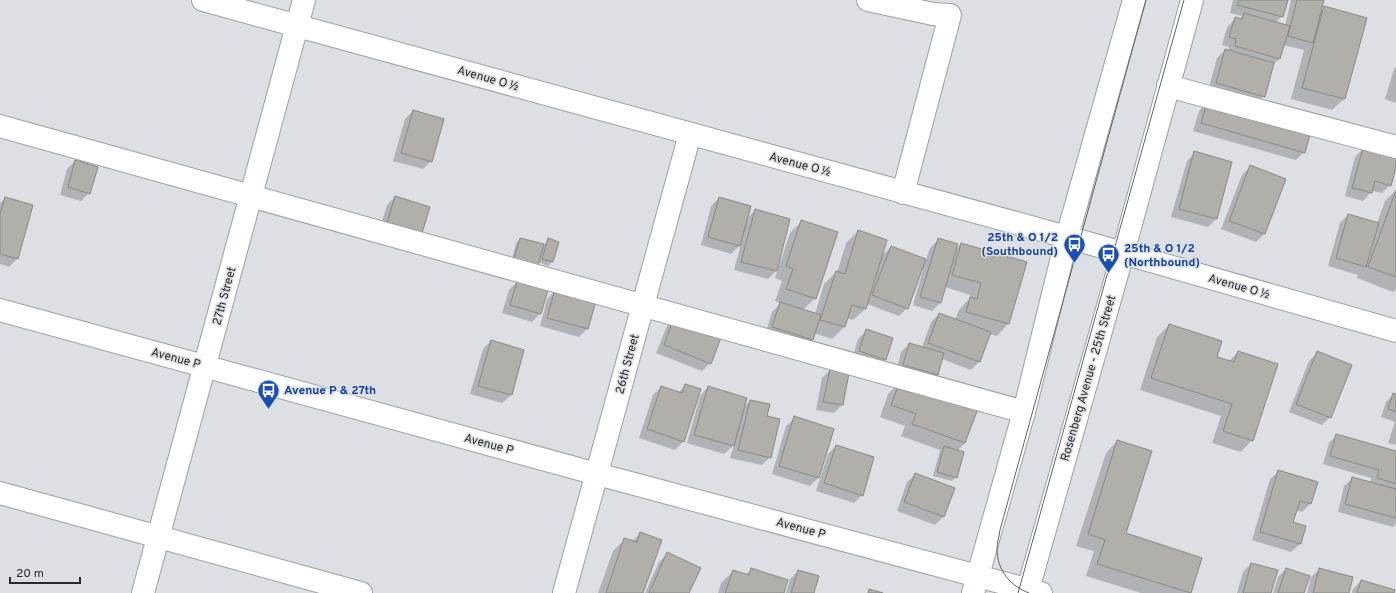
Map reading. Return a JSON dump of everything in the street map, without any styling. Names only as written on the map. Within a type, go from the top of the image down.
[{"type":"street","name":"Avenue O ½","points":[[203,0],[1067,237],[1396,331]]},
{"type":"street","name":"27th Street","points":[[144,593],[304,0]]},
{"type":"street","points":[[868,0],[933,14],[952,8]]},
{"type":"street","points":[[975,584],[1024,412],[1067,237],[1134,0]]},
{"type":"street","name":"Rosenberg Avenue - 25th Street","points":[[1032,592],[1192,0]]},
{"type":"street","points":[[904,193],[952,8]]},
{"type":"street","points":[[1168,86],[1396,147]]},
{"type":"street","points":[[0,126],[1024,412]]},
{"type":"street","name":"26th Street","points":[[564,593],[690,134]]},
{"type":"street","name":"Avenue P","points":[[0,310],[597,474],[975,584],[1032,592]]},
{"type":"street","points":[[0,493],[361,593]]},
{"type":"building","points":[[1239,0],[1288,0],[1283,17],[1237,5]]},
{"type":"building","points":[[1297,0],[1324,0],[1313,43],[1288,36]]},
{"type":"building","points":[[1324,6],[1367,18],[1345,99],[1302,88]]},
{"type":"building","points":[[1244,13],[1290,26],[1280,59],[1235,46],[1236,39],[1229,37],[1235,17],[1242,19]]},
{"type":"building","points":[[1225,49],[1274,63],[1265,97],[1216,83]]},
{"type":"building","points":[[1207,102],[1311,131],[1305,153],[1201,123]]},
{"type":"building","points":[[413,110],[444,119],[432,162],[401,153]]},
{"type":"building","points":[[1363,148],[1396,157],[1396,167],[1391,186],[1375,181],[1372,193],[1352,188]]},
{"type":"building","points":[[1194,151],[1232,162],[1217,219],[1179,209]]},
{"type":"building","points":[[75,160],[98,167],[90,194],[68,187]]},
{"type":"building","points":[[1250,165],[1286,179],[1265,234],[1229,221]]},
{"type":"building","points":[[1396,190],[1396,277],[1368,267]]},
{"type":"building","points":[[395,196],[430,207],[422,233],[387,223]]},
{"type":"building","points":[[5,197],[33,205],[18,259],[0,254],[0,214]]},
{"type":"building","points":[[719,197],[751,206],[740,246],[708,237]]},
{"type":"building","points":[[755,209],[790,219],[777,271],[741,262]]},
{"type":"building","points":[[1348,214],[1379,223],[1366,267],[1336,258]]},
{"type":"building","points":[[801,220],[838,232],[816,299],[786,289],[793,269],[786,266]]},
{"type":"building","points":[[858,230],[887,240],[866,309],[852,305],[845,327],[820,320],[836,271],[845,274]]},
{"type":"building","points":[[520,238],[544,244],[538,265],[514,259]]},
{"type":"building","points":[[548,238],[559,242],[553,262],[542,259]]},
{"type":"building","points":[[938,238],[958,244],[941,303],[920,297]]},
{"type":"building","points":[[961,243],[1027,262],[1009,324],[966,312],[970,297],[977,299],[981,283],[952,275]]},
{"type":"building","points":[[891,246],[926,259],[908,309],[872,295]]},
{"type":"building","points":[[517,281],[548,290],[541,314],[510,305]]},
{"type":"building","points":[[555,289],[596,301],[588,329],[547,318]]},
{"type":"building","points":[[780,302],[821,315],[813,340],[772,327]]},
{"type":"building","points":[[939,313],[991,332],[980,362],[928,343]]},
{"type":"building","points":[[674,317],[722,335],[711,364],[664,345]]},
{"type":"building","points":[[1169,324],[1222,341],[1217,357],[1234,362],[1238,351],[1278,364],[1253,441],[1223,431],[1232,404],[1151,378]]},
{"type":"building","points":[[866,329],[893,338],[886,360],[859,351]]},
{"type":"building","points":[[491,340],[524,350],[512,395],[478,386]]},
{"type":"building","points":[[909,343],[944,353],[938,375],[903,365]]},
{"type":"building","points":[[1317,351],[1352,365],[1331,418],[1296,404]]},
{"type":"building","points":[[830,369],[849,373],[843,405],[823,402]]},
{"type":"building","points":[[900,381],[979,406],[965,443],[912,424],[916,414],[891,405]]},
{"type":"building","points":[[685,384],[701,389],[684,442],[647,429],[661,386],[682,393]]},
{"type":"building","points":[[708,386],[747,398],[734,446],[694,435]]},
{"type":"building","points":[[1393,393],[1396,394],[1396,412],[1388,409]]},
{"type":"building","points":[[750,400],[770,404],[767,416],[780,419],[771,458],[738,450]]},
{"type":"building","points":[[794,416],[834,429],[819,478],[779,466]]},
{"type":"building","points":[[1336,434],[1396,451],[1396,484],[1377,478],[1379,470],[1330,456]]},
{"type":"building","points":[[1117,440],[1152,451],[1126,533],[1202,558],[1191,593],[1097,564],[1105,540],[1088,534]]},
{"type":"building","points":[[836,445],[874,457],[863,496],[824,483]]},
{"type":"building","points":[[944,446],[964,452],[957,478],[937,472]]},
{"type":"building","points":[[1278,470],[1318,482],[1311,504],[1300,501],[1293,522],[1306,526],[1301,544],[1260,532]]},
{"type":"building","points":[[915,473],[955,488],[944,517],[904,502]]},
{"type":"building","points":[[1352,477],[1396,489],[1396,518],[1345,504]]},
{"type":"building","points":[[640,532],[662,540],[643,593],[606,593],[624,538],[637,542]]},
{"type":"building","points":[[667,552],[701,568],[689,593],[649,593]]},
{"type":"building","points":[[1251,563],[1278,570],[1271,593],[1243,593]]},
{"type":"building","points":[[751,568],[788,580],[784,593],[725,593],[733,570],[749,575]]},
{"type":"building","points":[[1286,568],[1310,576],[1304,593],[1278,593]]},
{"type":"building","points":[[1319,568],[1353,577],[1349,593],[1313,593]]},
{"type":"building","points":[[798,570],[819,576],[814,593],[791,593]]},
{"type":"building","points":[[1361,580],[1395,590],[1394,593],[1357,593]]},
{"type":"building","points":[[869,589],[883,593],[868,593]]},
{"type":"tram line","points":[[1029,593],[1011,582],[999,564],[997,549],[1000,530],[1146,0]]},
{"type":"tram line","points":[[1018,593],[1184,0]]},
{"type":"place","name":"25th & O 1/2 (Southbound)","points":[[1074,264]]},
{"type":"place","name":"25th & O 1/2 (Northbound)","points":[[1108,274]]},
{"type":"place","name":"Avenue P & 27th","points":[[268,410]]}]
